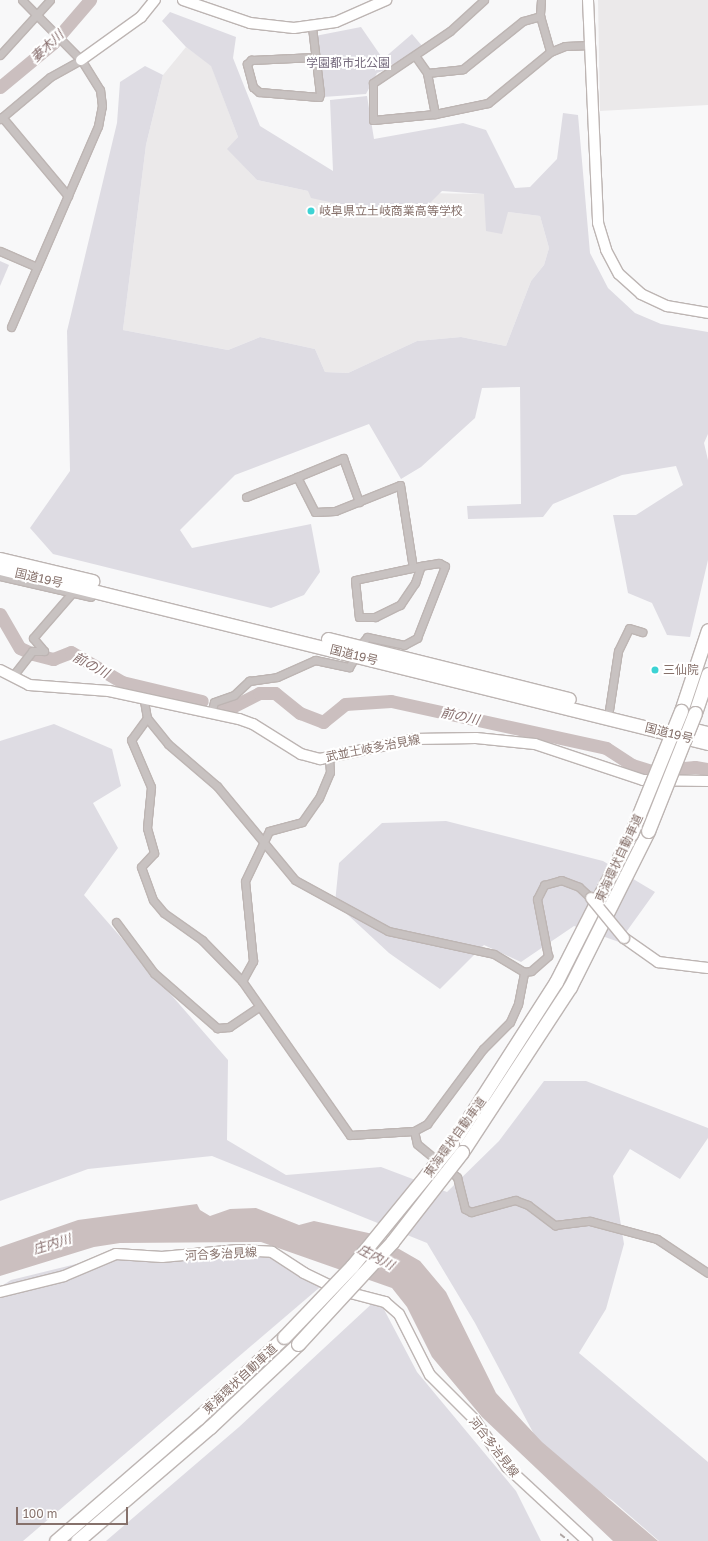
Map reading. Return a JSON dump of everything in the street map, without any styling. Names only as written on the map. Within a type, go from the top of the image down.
[{"type":"highway","points":[[0,551],[43,569]]},
{"type":"highway","name":"国道19号","points":[[0,559],[358,651],[633,724],[708,742]]},
{"type":"highway","name":"国道19号","points":[[0,568],[708,733]]},
{"type":"highway","name":"東海環状自動車道","points":[[56,1541],[198,1418],[284,1337],[380,1234],[452,1144],[556,982],[632,834],[681,711],[708,630]]},
{"type":"highway","name":"東海環状自動車道","points":[[77,1541],[210,1427],[298,1344],[392,1242],[462,1152],[570,987],[648,831],[696,713],[708,674]]},
{"type":"highway","points":[[633,724],[647,732],[708,748]]},
{"type":"highway","points":[[680,726],[708,727]]},
{"type":"main road","points":[[79,57],[141,17],[155,0]]},
{"type":"main road","points":[[183,0],[268,27],[312,27],[348,18],[386,0]]},
{"type":"main road","points":[[588,0],[598,223],[606,250],[619,274],[641,294],[667,306],[708,313]]},
{"type":"main road","name":"武並土岐多治見線","points":[[0,670],[29,685],[95,689],[253,724],[301,754],[329,759],[414,739],[476,738],[535,744],[644,780],[708,781]]},
{"type":"main road","points":[[591,898],[624,938],[658,962],[708,968]]},
{"type":"main road","name":"河合多治見線","points":[[0,1292],[64,1276],[116,1254],[162,1257],[238,1250],[272,1252],[304,1273],[340,1290],[385,1302],[399,1314],[430,1375],[475,1420],[512,1472],[587,1541]]},
{"type":"street","points":[[11,327],[98,126],[102,106],[100,90],[79,57],[22,0]]},
{"type":"street","points":[[0,55],[39,18],[50,0]]},
{"type":"street","points":[[484,0],[470,16],[416,57],[373,83],[373,120],[435,114],[488,103],[550,52],[565,46],[591,45]]},
{"type":"street","points":[[541,0],[540,16],[550,52]]},
{"type":"street","points":[[427,73],[463,69],[523,21],[540,16]]},
{"type":"street","points":[[312,27],[315,57],[319,97],[258,92],[254,87],[247,64],[251,60],[315,57]]},
{"type":"street","points":[[68,196],[1,118],[50,77],[79,57]]},
{"type":"street","points":[[416,57],[427,73],[435,114]]},
{"type":"street","points":[[0,251],[36,267]]},
{"type":"street","points":[[246,497],[343,458],[359,502]]},
{"type":"street","points":[[297,477],[314,512],[335,511],[400,485],[413,568]]},
{"type":"street","points":[[210,714],[214,702],[234,695],[248,681],[277,677],[315,660],[349,667],[367,637],[404,645],[417,638],[445,569],[439,563],[421,566],[355,580],[360,617],[392,611],[407,597],[421,566]]},
{"type":"street","points":[[0,576],[107,600],[109,594]]},
{"type":"street","points":[[12,677],[31,653],[44,651],[32,638],[72,593]]},
{"type":"street","points":[[610,710],[618,651],[628,628],[642,632]]},
{"type":"street","points":[[144,701],[147,718],[168,744],[217,786],[295,880],[381,928],[502,956],[524,972]]},
{"type":"street","points":[[147,718],[131,740],[151,787],[147,828],[154,853],[141,867],[153,900],[164,913],[202,940],[242,981],[350,1135],[414,1132],[427,1124],[484,1049],[510,1022],[518,1004],[524,972]]},
{"type":"street","points":[[242,981],[253,961],[245,881],[263,840],[269,831],[302,822],[323,791],[330,772],[329,759]]},
{"type":"street","points":[[524,972],[539,967],[548,956],[537,899],[544,885],[561,880],[579,887],[591,898]]},
{"type":"street","points":[[116,922],[154,973],[217,1028],[229,1027],[259,1007]]},
{"type":"street","points":[[414,1132],[416,1144],[457,1177],[465,1209],[471,1212],[515,1200],[528,1205],[555,1225],[590,1222],[657,1239],[708,1273]]},
{"type":"shaded area","points":[[598,0],[708,0],[708,105],[600,111]]},
{"type":"shaded area","name":"岐阜県立土岐商業高等学校","points":[[186,47],[211,65],[238,137],[228,149],[257,180],[308,191],[484,194],[508,212],[540,216],[549,248],[544,265],[531,281],[506,346],[461,337],[417,341],[348,373],[325,372],[315,349],[260,337],[228,350],[123,330],[146,145],[163,75]]},
{"type":"green space","points":[[170,12],[236,37],[233,58],[260,126],[333,171],[330,100],[367,96],[374,139],[463,123],[486,130],[515,188],[530,187],[557,159],[563,113],[578,115],[590,253],[608,288],[635,313],[661,324],[708,332],[708,434],[704,443],[708,460],[708,560],[690,637],[667,635],[652,603],[628,593],[613,515],[636,515],[683,485],[676,466],[622,475],[553,504],[543,517],[468,519],[467,506],[521,504],[520,387],[482,388],[475,418],[421,467],[401,479],[369,424],[235,475],[180,530],[192,548],[311,524],[320,572],[304,595],[271,608],[53,554],[30,528],[70,471],[67,331],[117,123],[120,82],[145,66],[163,75],[146,145],[123,330],[228,350],[260,337],[315,349],[325,372],[348,373],[417,341],[461,337],[506,346],[531,281],[544,265],[549,248],[540,216],[508,212],[502,234],[486,231],[484,194],[442,191],[424,209],[357,208],[311,198],[308,191],[257,180],[227,149],[238,137],[211,66],[186,47],[162,21]]},
{"type":"green space","name":"学園都市北公園","points":[[361,27],[383,59],[412,34],[423,47],[398,65],[377,73],[366,94],[323,97],[315,36]]},
{"type":"green space","points":[[0,261],[9,265],[0,286]]},
{"type":"green space","points":[[54,724],[112,749],[121,786],[93,803],[118,848],[84,895],[228,1060],[227,1140],[286,1175],[381,1167],[447,1192],[499,1141],[544,1081],[586,1081],[708,1128],[708,1138],[680,1179],[630,1149],[613,1176],[624,1244],[606,1309],[579,1353],[708,1462],[708,1541],[659,1541],[613,1501],[544,1453],[475,1323],[427,1243],[212,1156],[88,1169],[0,1201],[0,741]]},
{"type":"green space","points":[[446,821],[603,861],[655,892],[619,942],[574,926],[521,962],[484,945],[440,989],[389,953],[335,903],[339,863],[382,823]]},
{"type":"green space","points":[[250,1249],[326,1282],[23,1541],[0,1541],[0,1287],[11,1280],[129,1251]]},
{"type":"green space","points":[[378,1298],[417,1372],[516,1491],[541,1541],[106,1541],[239,1427]]},
{"type":"water","name":"庄内川","points":[[197,1204],[200,1210],[210,1216],[230,1209],[256,1208],[299,1225],[314,1221],[373,1234],[420,1261],[446,1292],[496,1393],[542,1442],[658,1541],[613,1541],[482,1417],[432,1357],[407,1307],[392,1288],[261,1242],[120,1243],[94,1247],[0,1276],[0,1247],[78,1220]]},
{"type":"waterway","name":"妻木川","points":[[0,87],[53,43],[90,0]]},
{"type":"waterway","name":"前の川","points":[[0,614],[20,648],[33,654],[53,659],[71,652],[122,682],[202,701]]},
{"type":"waterway","name":"前の川","points":[[223,706],[230,708],[259,693],[275,693],[300,713],[323,722],[345,704],[391,701],[606,748],[632,765],[652,771],[695,767],[708,769]]},
{"type":"railway","points":[[560,1534],[569,1541]]},
{"type":"place","name":"岐阜県立土岐商業高等学校","points":[[311,211]]},
{"type":"place","name":"三仙院","points":[[655,670]]}]
